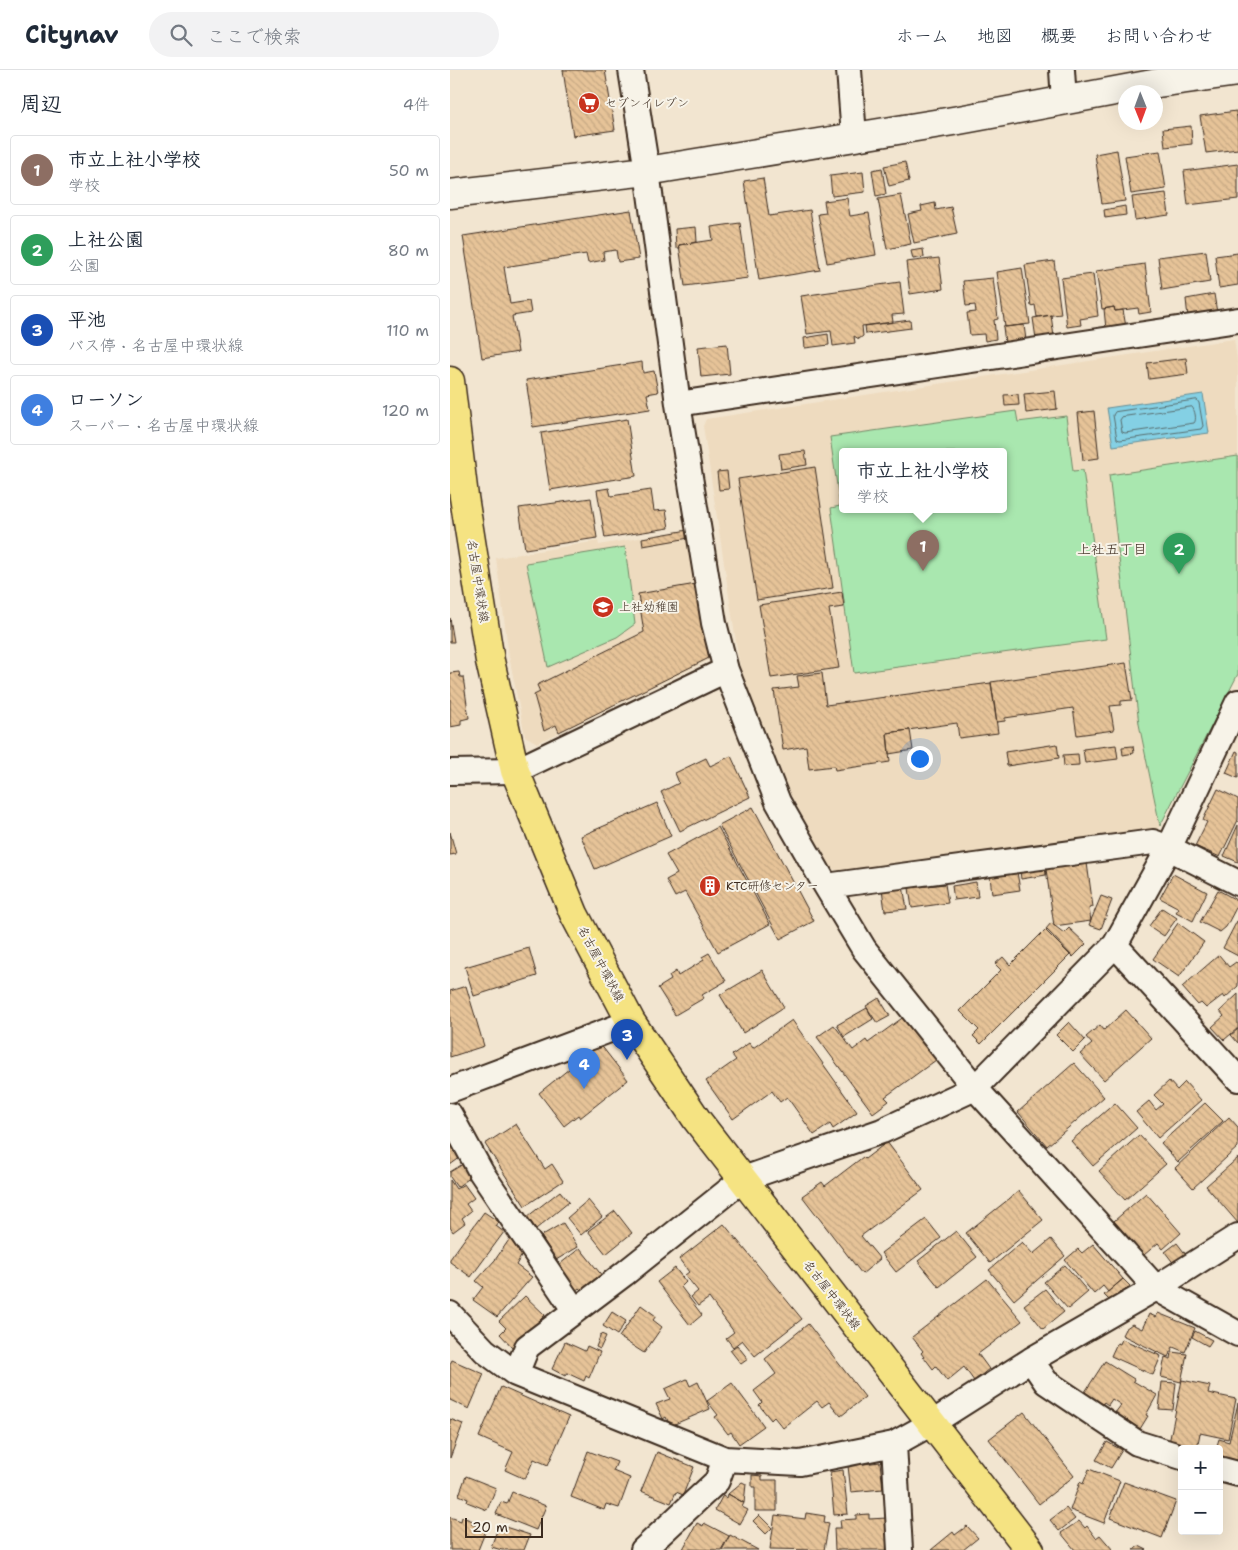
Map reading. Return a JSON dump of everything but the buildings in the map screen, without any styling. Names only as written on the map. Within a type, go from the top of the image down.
[{"type":"main road","name":"名古屋中環状線","points":[[450,381],[464,498],[490,661],[515,771],[574,914],[631,1022],[696,1120],[1030,1550]]},
{"type":"street","points":[[631,70],[647,170],[678,404],[714,623],[726,670],[778,802],[864,949],[975,1088],[1156,1288],[1238,1334]]},
{"type":"street","points":[[849,70],[854,136]]},
{"type":"street","points":[[1062,70],[1064,101]]},
{"type":"street","points":[[450,194],[647,170],[1238,72]]},
{"type":"street","points":[[678,404],[1238,320]]},
{"type":"street","points":[[450,772],[515,771],[726,670]]},
{"type":"street","points":[[516,1374],[527,1347],[743,1180],[882,1131],[975,1088],[1115,945],[1169,848],[1238,702]]},
{"type":"street","points":[[826,886],[1153,842],[1169,848],[1238,883]]},
{"type":"street","points":[[1115,945],[1238,1079]]},
{"type":"street","points":[[450,1090],[631,1022]]},
{"type":"street","points":[[450,1114],[480,1172],[576,1311]]},
{"type":"street","points":[[450,1314],[485,1351],[516,1374],[725,1459],[800,1463],[894,1444],[932,1423],[1031,1360],[1156,1288],[1238,1236]]},
{"type":"street","points":[[1031,1360],[1046,1382],[1137,1443],[1178,1456]]},
{"type":"street","points":[[894,1444],[900,1550]]},
{"type":"street","points":[[643,1550],[717,1481],[725,1459]]},
{"type":"street","points":[[1223,1470],[1238,1474]]},
{"type":"shaded area","points":[[1234,339],[1238,366],[1238,456],[1109,476],[1139,724],[1160,826],[1153,833],[840,871],[832,869],[790,794],[740,668],[703,426],[706,419]]},
{"type":"shaded area","name":"上社幼稚園","points":[[690,529],[711,659],[537,743],[525,736],[509,656],[496,558],[598,541],[599,545]]},
{"type":"green space","points":[[1016,411],[1018,422],[1066,416],[1073,471],[1083,470],[1106,639],[854,673],[831,508],[839,506],[839,513],[1007,513],[1007,448],[839,448],[839,499],[830,437]]},
{"type":"green space","points":[[1238,456],[1238,674],[1160,826],[1139,724],[1109,475]]},
{"type":"green space","points":[[625,547],[635,624],[617,637],[548,667],[526,563]]},
{"type":"water","points":[[1203,394],[1209,433],[1113,446],[1107,408]]},
{"type":"place","name":"セブンイレブン","points":[[589,103]]},
{"type":"place","name":"市立上社小学校","points":[[923,571]]},
{"type":"place","name":"上社公園","points":[[1179,574]]},
{"type":"place","name":"上社幼稚園","points":[[603,607]]},
{"type":"place","name":"KTC研修センター","points":[[710,886]]},
{"type":"place","name":"平池","points":[[627,1060]]},
{"type":"place","name":"ローソン","points":[[584,1089]]},
{"type":"district","name":"上社五丁目","points":[[1112,549]]}]
